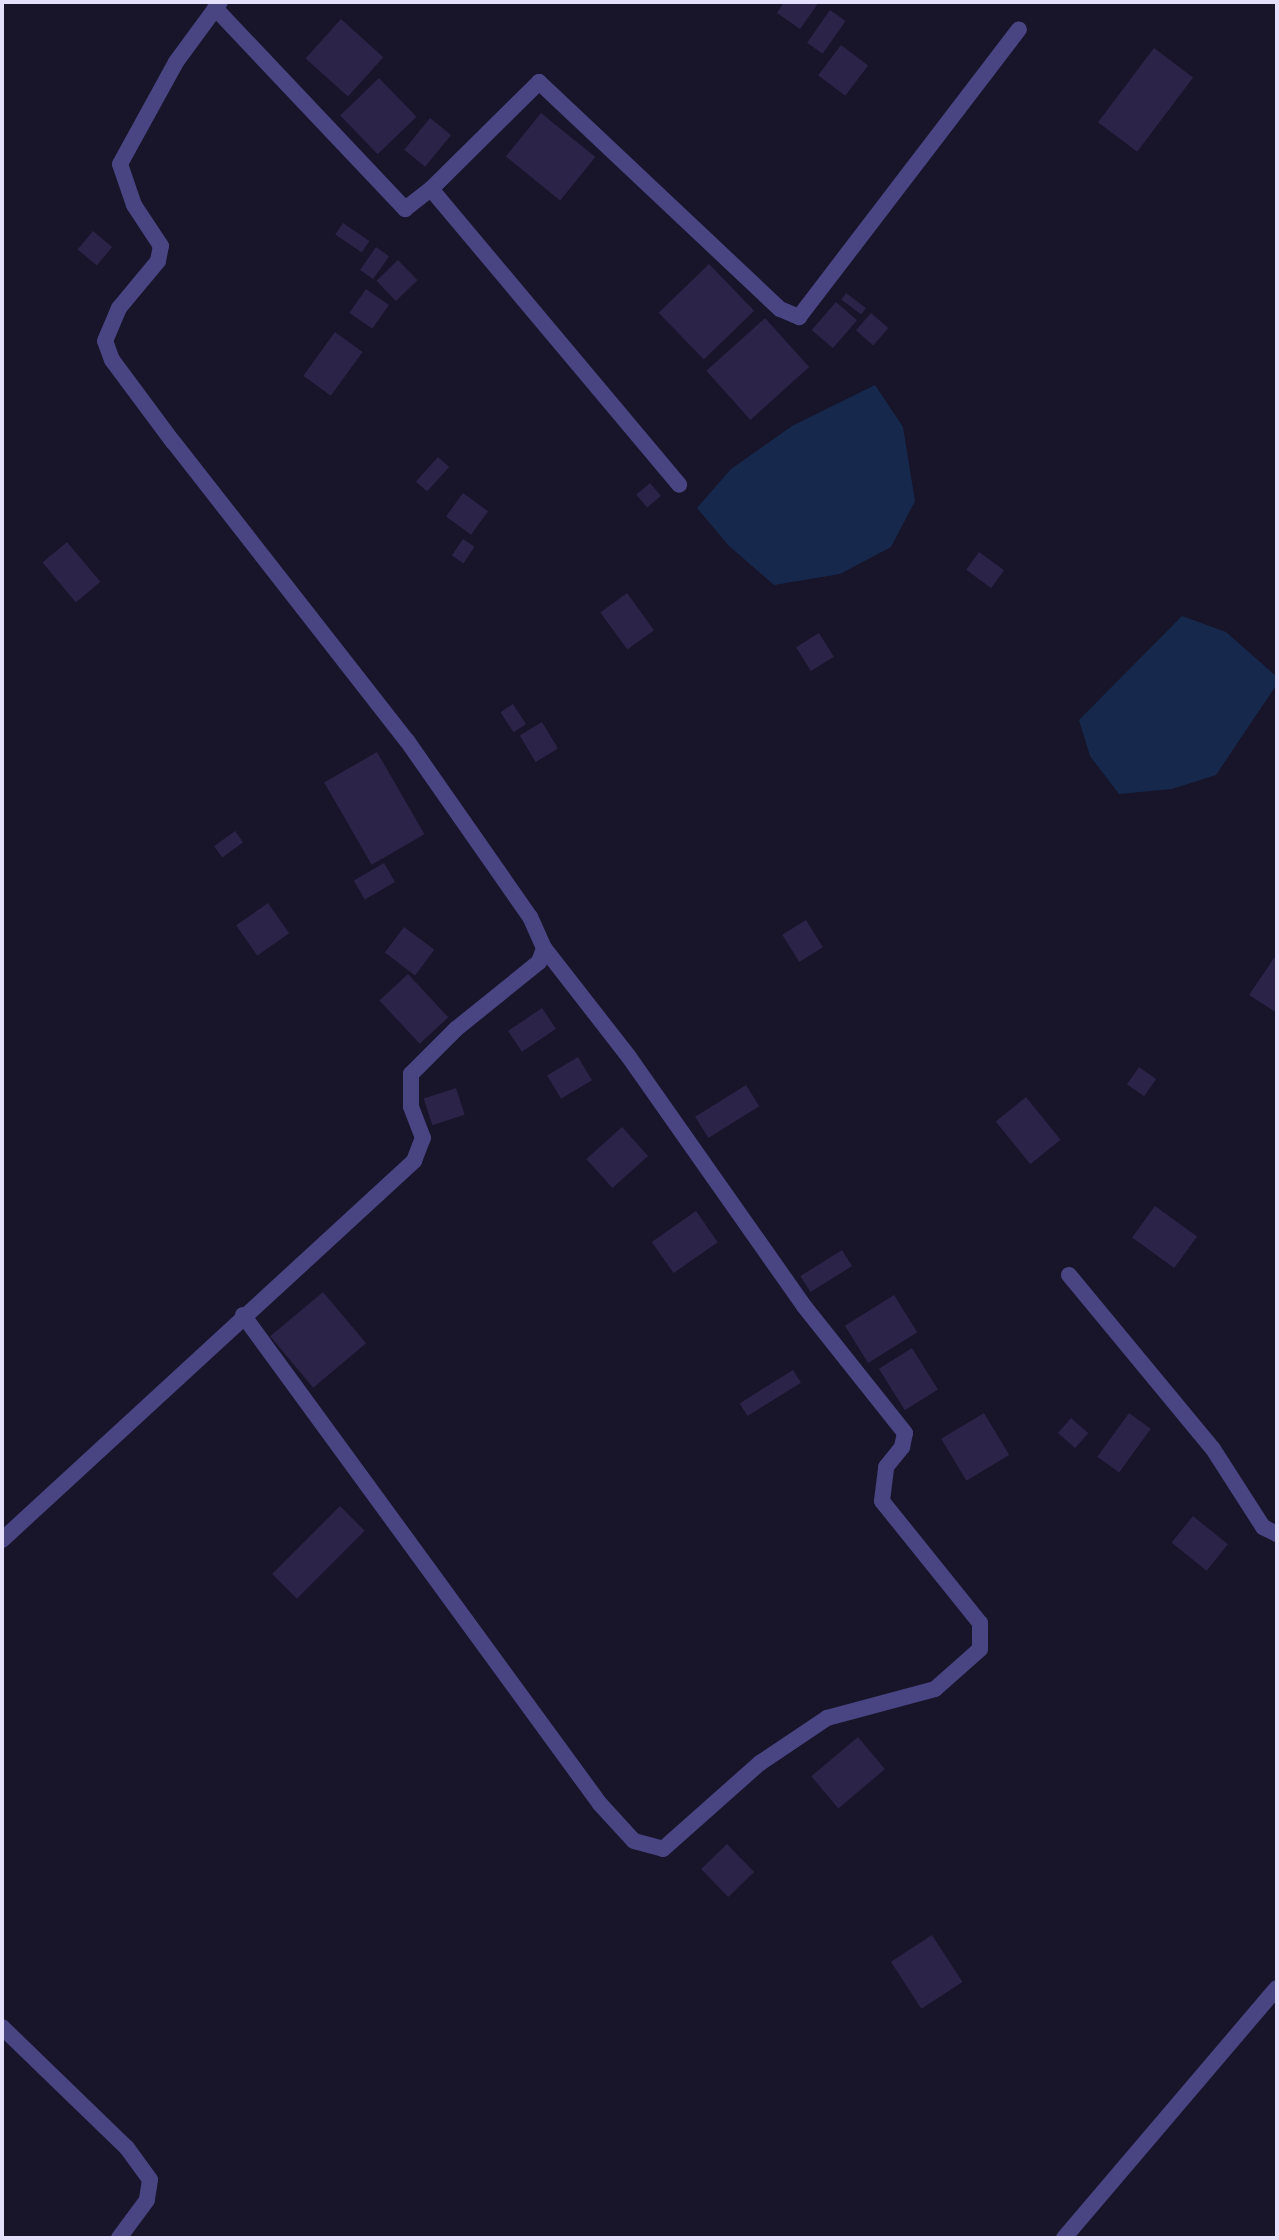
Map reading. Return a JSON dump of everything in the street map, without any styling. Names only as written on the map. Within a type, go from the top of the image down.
[{"type":"street","points":[[243,1315],[591,1792],[634,1841],[663,1849],[760,1763],[827,1718],[935,1689],[980,1649],[980,1623],[882,1501],[886,1467],[902,1447],[905,1433],[804,1306],[629,1057],[544,948],[530,917],[407,741],[164,431],[112,360],[105,341],[113,317],[158,261],[161,246],[134,205],[120,164],[176,62],[217,5],[405,209],[431,189],[539,82],[780,309],[799,317],[1019,29]]},
{"type":"street","points":[[431,189],[679,485]]},
{"type":"street","points":[[2,1540],[243,1315],[414,1161],[423,1138],[411,1106],[411,1074],[456,1029],[539,962],[544,948]]},
{"type":"street","points":[[1069,1275],[1213,1449],[1263,1527],[1277,1534]]},
{"type":"street","points":[[1064,2238],[1277,1988]]},
{"type":"street","points":[[2,2027],[127,2148],[150,2180],[147,2200],[119,2238]]},
{"type":"water","points":[[875,385],[903,427],[915,501],[891,547],[840,574],[774,585],[729,546],[697,508],[731,469],[792,426]]},
{"type":"water","points":[[1182,616],[1226,632],[1277,677],[1277,684],[1216,775],[1172,789],[1119,794],[1090,756],[1079,720]]},
{"type":"building","points":[[784,2],[819,2],[800,29],[777,13]]},
{"type":"building","points":[[830,10],[846,21],[823,54],[807,43]]},
{"type":"building","points":[[341,19],[383,57],[348,97],[306,58]]},
{"type":"building","points":[[841,45],[868,65],[845,96],[818,75]]},
{"type":"building","points":[[1154,48],[1193,77],[1137,152],[1098,122]]},
{"type":"building","points":[[379,78],[417,117],[378,154],[340,116]]},
{"type":"building","points":[[541,113],[595,157],[560,201],[506,157]]},
{"type":"building","points":[[430,118],[451,135],[425,167],[404,150]]},
{"type":"building","points":[[343,223],[370,241],[362,253],[335,235]]},
{"type":"building","points":[[93,231],[112,247],[97,265],[78,249]]},
{"type":"building","points":[[376,247],[389,256],[373,279],[360,270]]},
{"type":"building","points":[[398,260],[417,280],[396,301],[376,281]]},
{"type":"building","points":[[709,264],[754,311],[704,359],[659,313]]},
{"type":"building","points":[[366,289],[389,305],[372,329],[349,313]]},
{"type":"building","points":[[846,293],[866,308],[861,314],[841,299]]},
{"type":"building","points":[[836,302],[857,320],[833,348],[812,330]]},
{"type":"building","points":[[871,313],[888,328],[873,345],[856,330]]},
{"type":"building","points":[[765,318],[809,367],[750,420],[706,371]]},
{"type":"building","points":[[335,332],[363,352],[331,396],[303,376]]},
{"type":"building","points":[[438,457],[449,467],[427,492],[416,482]]},
{"type":"building","points":[[650,483],[661,496],[647,508],[636,495]]},
{"type":"building","points":[[463,493],[488,511],[471,535],[446,516]]},
{"type":"building","points":[[463,539],[475,547],[463,563],[452,556]]},
{"type":"building","points":[[67,542],[100,582],[76,602],[42,563]]},
{"type":"building","points":[[979,552],[1004,570],[991,588],[966,570]]},
{"type":"building","points":[[627,593],[654,630],[627,650],[600,612]]},
{"type":"building","points":[[819,633],[834,657],[811,671],[796,647]]},
{"type":"building","points":[[513,704],[526,724],[513,732],[500,712]]},
{"type":"building","points":[[542,722],[558,749],[536,762],[520,735]]},
{"type":"building","points":[[377,752],[425,834],[372,865],[324,782]]},
{"type":"building","points":[[235,831],[243,842],[222,858],[214,846]]},
{"type":"building","points":[[384,863],[395,882],[365,900],[354,880]]},
{"type":"building","points":[[268,903],[289,933],[257,956],[236,925]]},
{"type":"building","points":[[806,920],[823,947],[799,962],[782,935]]},
{"type":"building","points":[[404,927],[434,950],[415,975],[385,953]]},
{"type":"building","points":[[1274,958],[1277,960],[1277,1013],[1249,995]]},
{"type":"building","points":[[408,974],[448,1017],[420,1044],[379,1001]]},
{"type":"building","points":[[542,1008],[556,1029],[522,1052],[508,1031]]},
{"type":"building","points":[[578,1057],[592,1080],[561,1099],[547,1076]]},
{"type":"building","points":[[1139,1067],[1156,1079],[1144,1096],[1127,1084]]},
{"type":"building","points":[[746,1085],[759,1106],[708,1138],[695,1117]]},
{"type":"building","points":[[456,1088],[465,1115],[432,1125],[424,1099]]},
{"type":"building","points":[[1026,1097],[1061,1140],[1030,1164],[996,1122]]},
{"type":"building","points":[[622,1127],[648,1156],[612,1188],[586,1159]]},
{"type":"building","points":[[1155,1206],[1197,1237],[1174,1268],[1132,1238]]},
{"type":"building","points":[[696,1211],[718,1242],[674,1273],[652,1242]]},
{"type":"building","points":[[842,1250],[852,1266],[811,1292],[800,1276]]},
{"type":"building","points":[[323,1292],[366,1343],[313,1388],[270,1336]]},
{"type":"building","points":[[894,1295],[917,1332],[868,1363],[845,1326]]},
{"type":"building","points":[[912,1348],[938,1390],[905,1410],[879,1369]]},
{"type":"building","points":[[793,1370],[801,1383],[748,1416],[740,1403]]},
{"type":"building","points":[[984,1413],[1009,1455],[966,1481],[941,1439]]},
{"type":"building","points":[[1129,1413],[1151,1429],[1119,1473],[1097,1457]]},
{"type":"building","points":[[1071,1418],[1088,1433],[1075,1448],[1058,1433]]},
{"type":"building","points":[[340,1506],[365,1531],[297,1599],[272,1574]]},
{"type":"building","points":[[1193,1516],[1228,1544],[1207,1571],[1172,1542]]},
{"type":"building","points":[[858,1737],[885,1769],[838,1808],[811,1776]]},
{"type":"building","points":[[727,1844],[754,1872],[728,1897],[701,1869]]},
{"type":"building","points":[[932,1935],[962,1982],[921,2009],[891,1962]]}]
